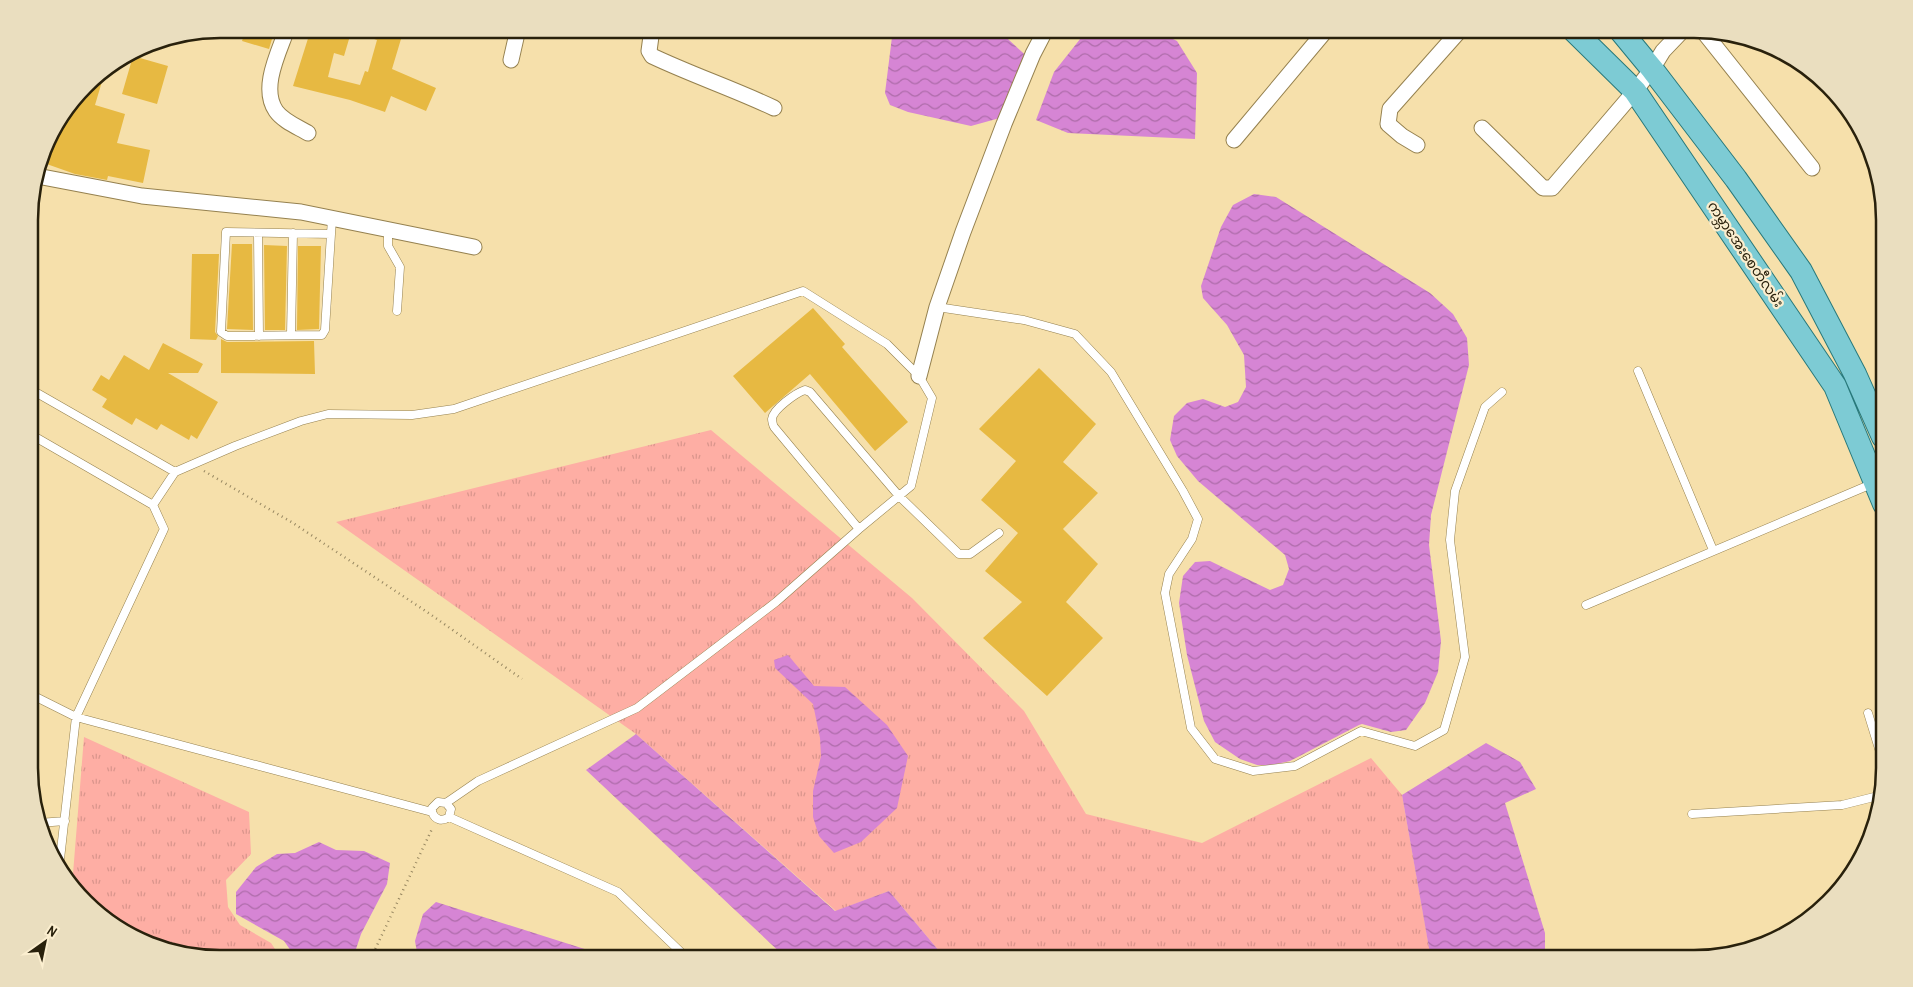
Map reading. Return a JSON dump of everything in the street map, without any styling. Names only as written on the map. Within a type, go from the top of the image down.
[{"type":"main road","name":"ကမ္ဘာအေးစေတီလမ်း","points":[[1581,38],[1635,91],[1835,386],[1875,483]]},
{"type":"main road","points":[[1626,38],[1652,69],[1736,179],[1801,271],[1855,374],[1876,421]]},
{"type":"main road","points":[[1835,386],[1855,374]]},
{"type":"street","points":[[284,38],[271,76],[270,96],[276,111],[308,133]]},
{"type":"street","points":[[511,60],[516,38]]},
{"type":"street","points":[[651,38],[649,51],[652,56],[690,74],[732,89],[774,108]]},
{"type":"street","points":[[919,376],[937,307],[962,232],[1004,124],[1041,38]]},
{"type":"street","points":[[1234,140],[1320,38]]},
{"type":"street","points":[[1417,145],[1402,136],[1388,124],[1390,109],[1453,38]]},
{"type":"street","points":[[1482,128],[1543,188],[1552,188],[1635,91],[1663,51],[1675,38]]},
{"type":"street","points":[[1709,38],[1812,168]]},
{"type":"street","points":[[43,177],[142,196],[301,212],[474,246]]},
{"type":"lane","points":[[331,234],[226,232],[221,332],[227,336],[322,335],[325,330],[331,234],[332,218]]},
{"type":"lane","points":[[388,230],[388,246],[400,267],[397,311]]},
{"type":"lane","points":[[258,233],[259,336]]},
{"type":"lane","points":[[291,335],[293,233]]},
{"type":"lane","points":[[153,505],[174,472],[301,421],[328,414],[412,415],[454,409],[802,291],[887,344],[919,376],[932,398],[911,486],[859,528],[776,602],[637,708],[478,781],[446,802],[438,802],[432,808],[435,816]]},
{"type":"lane","points":[[937,307],[1024,320],[1076,334],[1112,372],[1198,519],[1192,539],[1169,574],[1165,593],[1191,728],[1215,759],[1253,771],[1295,766],[1361,731],[1415,746],[1444,730],[1465,657],[1450,540],[1455,491],[1485,407],[1502,392]]},
{"type":"lane","points":[[1638,371],[1713,550]]},
{"type":"lane","points":[[859,528],[774,427],[772,420],[775,412],[798,392],[805,390],[810,392],[899,496],[959,554],[970,554],[998,533]]},
{"type":"lane","points":[[38,394],[174,472]]},
{"type":"lane","points":[[38,439],[153,505],[164,529],[76,717],[61,856]]},
{"type":"lane","points":[[1586,605],[1875,483]]},
{"type":"lane","points":[[38,698],[76,717],[435,816],[441,820],[449,817],[618,892],[679,950]]},
{"type":"lane","points":[[1868,713],[1876,739]]},
{"type":"lane","points":[[1692,814],[1842,805],[1873,797]]},
{"type":"lane","points":[[446,802],[451,809],[449,817]]},
{"type":"lane","points":[[46,822],[65,821]]},
{"type":"path","points":[[192,464],[293,523],[430,614],[522,679]]},
{"type":"path","points":[[375,950],[435,816]]},
{"type":"green space","points":[[711,430],[912,598],[1024,711],[1086,814],[1202,843],[1371,758],[1402,795],[1430,950],[938,950],[889,891],[836,911],[636,734],[336,522]]},
{"type":"green space","points":[[84,737],[249,812],[251,854],[226,880],[228,907],[240,925],[271,943],[276,950],[196,948],[150,936],[109,912],[91,896],[73,875]]},
{"type":"water","points":[[892,38],[1007,38],[1033,62],[1007,116],[971,126],[908,112],[890,105],[885,93]]},
{"type":"water","points":[[1081,38],[1171,38],[1177,41],[1197,73],[1195,139],[1068,133],[1036,120],[1054,72]]},
{"type":"water","points":[[1254,194],[1276,197],[1430,293],[1453,314],[1467,338],[1469,365],[1431,515],[1429,545],[1441,641],[1438,672],[1425,703],[1406,730],[1391,732],[1362,724],[1290,761],[1272,765],[1257,765],[1240,759],[1215,742],[1204,721],[1187,655],[1179,603],[1183,576],[1195,562],[1210,561],[1270,590],[1283,585],[1289,569],[1285,555],[1198,481],[1177,456],[1170,440],[1174,416],[1187,403],[1203,399],[1225,407],[1238,402],[1246,387],[1244,355],[1227,325],[1203,298],[1201,286],[1221,227],[1233,205]]},
{"type":"water","points":[[788,655],[814,686],[845,687],[887,725],[908,756],[897,808],[861,842],[834,853],[819,836],[813,817],[813,791],[821,756],[820,738],[813,704],[775,668],[774,660]]},
{"type":"water","points":[[636,734],[835,911],[889,891],[938,950],[777,950],[586,770]]},
{"type":"water","points":[[1486,743],[1520,762],[1536,789],[1505,803],[1545,933],[1545,950],[1430,950],[1402,795]]},
{"type":"water","points":[[319,842],[336,850],[364,851],[390,863],[387,884],[361,934],[356,950],[290,950],[284,941],[236,914],[236,892],[256,867],[277,854],[295,853]]},
{"type":"water","points":[[436,902],[588,950],[417,950],[415,941],[423,914]]},
{"type":"building","points":[[243,38],[272,38],[269,49],[242,41]]},
{"type":"building","points":[[308,38],[349,38],[344,56],[334,53],[328,77],[360,85],[365,71],[368,72],[377,40],[371,38],[401,38],[392,69],[436,88],[426,111],[391,96],[385,112],[350,100],[293,86]]},
{"type":"building","points":[[137,57],[168,66],[157,104],[122,94],[132,60]]},
{"type":"building","points":[[102,81],[95,105],[125,114],[117,143],[150,150],[143,183],[108,176],[107,180],[75,174],[46,164],[47,161],[56,139],[68,119],[91,91]]},
{"type":"building","points":[[232,244],[252,244],[253,330],[227,329]]},
{"type":"building","points":[[264,245],[287,246],[285,330],[265,330]]},
{"type":"building","points":[[298,246],[321,246],[319,329],[297,330]]},
{"type":"building","points":[[192,254],[219,254],[215,332],[218,336],[216,340],[190,339]]},
{"type":"building","points":[[813,308],[845,344],[842,347],[908,422],[875,451],[810,374],[765,413],[733,376]]},
{"type":"building","points":[[221,339],[227,342],[314,341],[315,374],[221,373]]},
{"type":"building","points":[[163,343],[203,364],[198,373],[168,373],[218,402],[197,439],[191,435],[189,440],[161,424],[157,430],[136,418],[132,425],[102,407],[107,399],[92,390],[101,375],[109,380],[124,355],[149,370]]},
{"type":"building","points":[[1039,368],[1096,424],[1063,462],[1098,493],[1063,529],[1098,564],[1066,602],[1103,638],[1047,696],[983,638],[1022,602],[985,571],[1018,533],[981,500],[1016,461],[979,429]]}]
